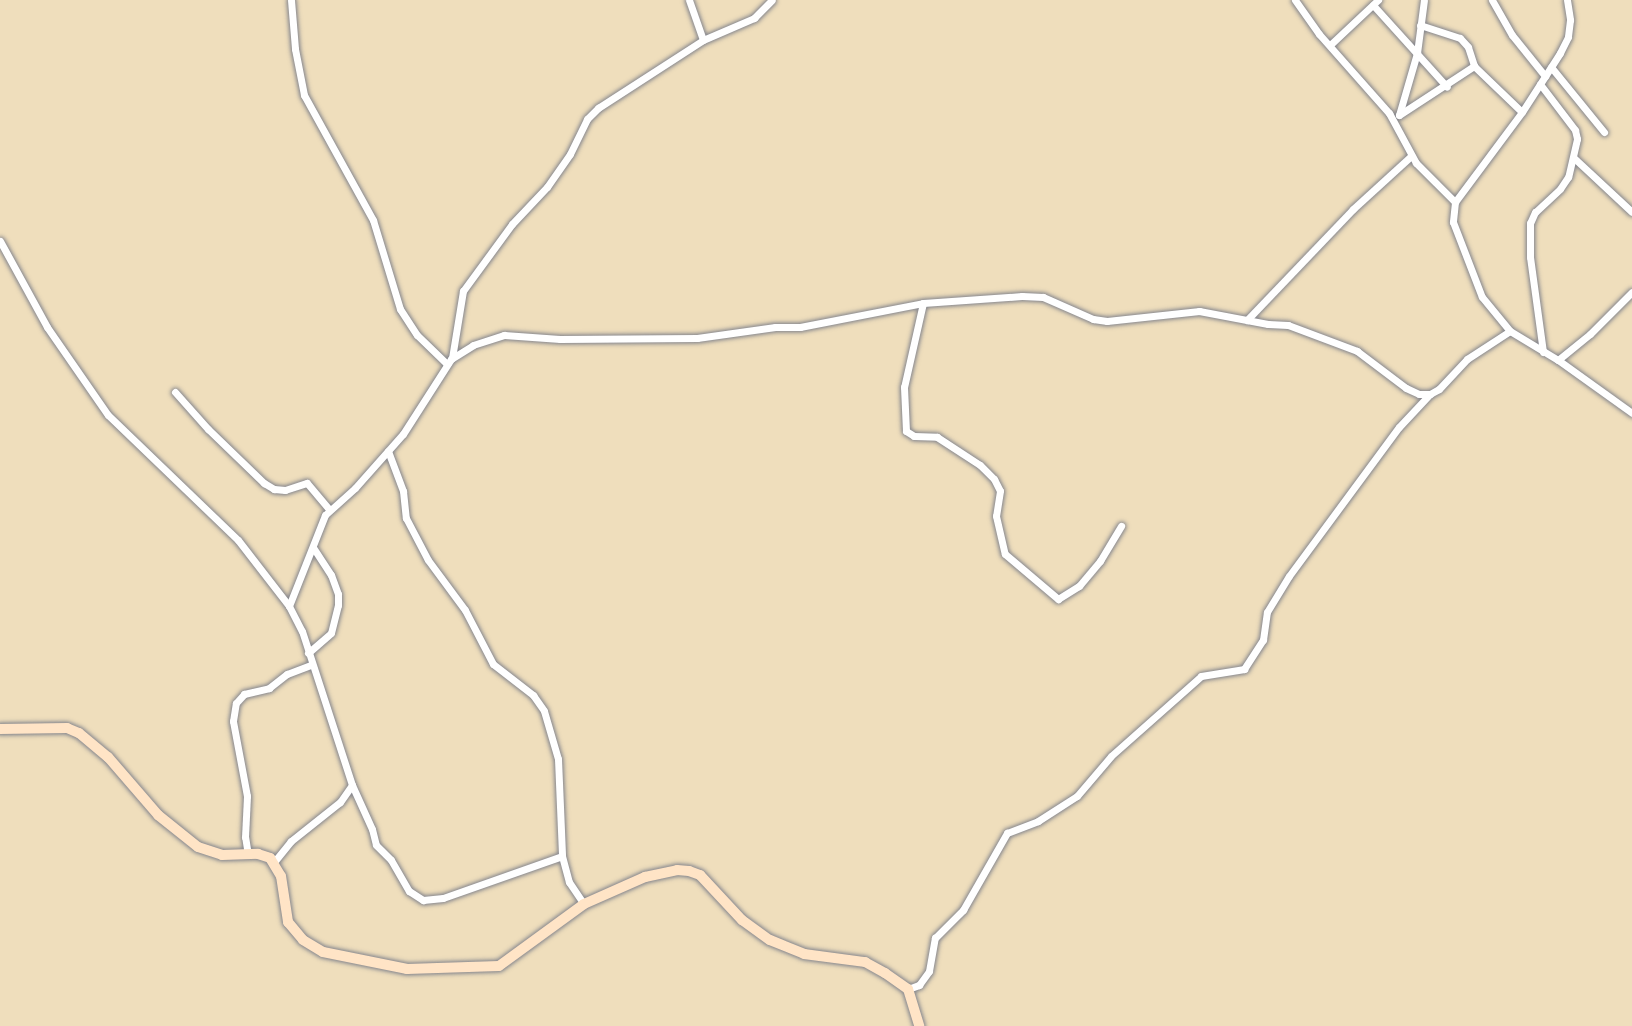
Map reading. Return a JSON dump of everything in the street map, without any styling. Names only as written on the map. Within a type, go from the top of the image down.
[{"type":"street","points":[[291,0],[295,49],[304,95],[373,220],[400,309],[417,335],[449,362]]},
{"type":"street","points":[[689,0],[702,40]]},
{"type":"street","points":[[289,606],[321,522],[388,451],[424,406],[449,362],[463,291],[512,224],[547,187],[570,154],[587,119],[598,108],[702,40],[739,27],[754,18],[772,0]]},
{"type":"street","points":[[1295,0],[1330,45],[1396,117],[1411,156],[1455,202]]},
{"type":"street","points":[[1396,117],[1417,53],[1424,0]]},
{"type":"street","points":[[1492,0],[1512,35],[1545,76]]},
{"type":"street","points":[[1567,0],[1570,9],[1568,37],[1522,112],[1455,202],[1453,222],[1474,281],[1493,314],[1510,331],[1558,360],[1632,413]]},
{"type":"street","points":[[1330,45],[1375,3],[1447,87]]},
{"type":"street","points":[[1420,25],[1460,38],[1468,47],[1474,66],[1522,112]]},
{"type":"street","points":[[1396,117],[1447,87],[1474,66]]},
{"type":"street","points":[[1551,67],[1604,132]]},
{"type":"street","points":[[1540,85],[1577,134],[1574,158],[1564,184],[1535,212],[1530,223],[1530,257],[1543,352]]},
{"type":"street","points":[[1247,320],[1353,209],[1411,156]]},
{"type":"street","points":[[1574,158],[1632,212]]},
{"type":"street","points":[[0,241],[47,327],[108,415],[238,540],[289,606],[302,631],[352,785],[372,829],[376,845],[391,860],[409,891],[423,900],[443,898],[562,856]]},
{"type":"street","points":[[1558,360],[1590,334],[1632,292]]},
{"type":"street","points":[[449,362],[473,345],[504,335],[560,339],[697,338],[775,327],[800,327],[923,303],[1022,296],[1044,297],[1093,319],[1107,321],[1199,311],[1288,325],[1357,351],[1406,388],[1419,394],[1430,394]]},
{"type":"street","points":[[923,303],[904,387],[906,430],[914,436],[937,437],[980,465],[995,479],[1000,491],[996,516],[1005,554],[1058,598],[1079,586],[1100,561],[1121,526]]},
{"type":"street","points":[[908,989],[919,985],[929,971],[935,938],[963,910],[989,860],[1007,833],[1038,821],[1077,796],[1111,756],[1201,676],[1244,670],[1263,640],[1267,612],[1289,576],[1399,427],[1467,359],[1510,331]]},
{"type":"street","points":[[175,392],[208,429],[264,483],[274,489],[285,490],[307,484],[331,510]]},
{"type":"street","points":[[388,451],[404,491],[406,518],[428,560],[465,610],[493,664],[533,695],[544,712],[558,759],[562,856],[569,882],[584,904]]},
{"type":"street","points":[[308,653],[331,634],[338,606],[338,594],[331,576],[313,547]]},
{"type":"street","points":[[248,855],[245,837],[247,796],[233,721],[236,703],[244,694],[270,688],[287,674],[311,665]]},
{"type":"street","points":[[0,729],[67,728],[79,733],[108,757],[158,815],[198,847],[222,855],[258,854],[274,862],[281,876],[288,922],[303,940],[334,955],[407,969],[499,966],[584,904],[645,877],[677,870],[689,871],[700,875],[742,920],[770,940],[804,954],[865,961],[908,989],[919,1026]]},
{"type":"street","points":[[274,862],[291,841],[340,802],[352,785]]}]
